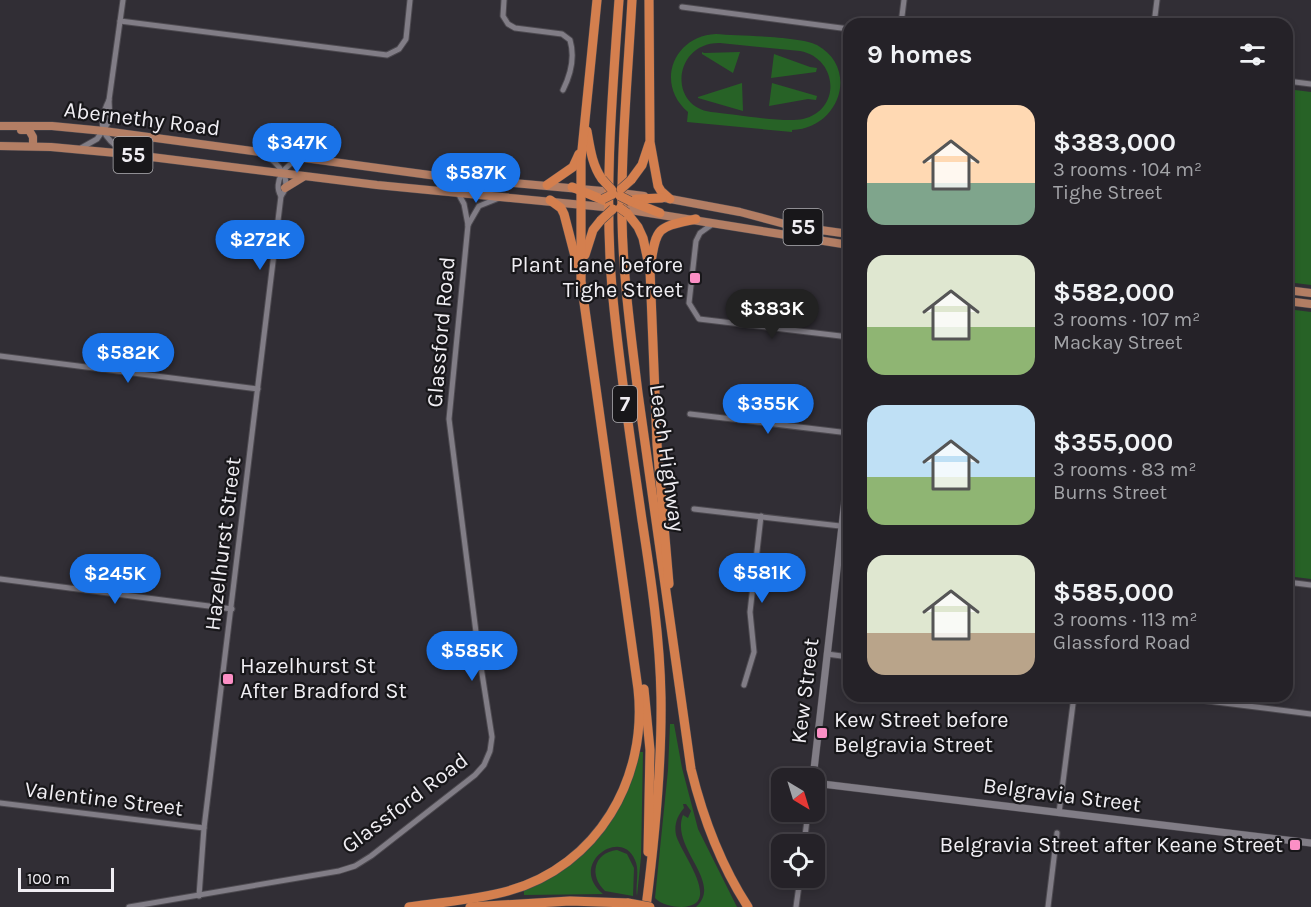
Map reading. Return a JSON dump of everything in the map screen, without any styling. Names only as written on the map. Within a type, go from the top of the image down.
[{"type":"highway","points":[[581,281],[578,188],[597,0]]},
{"type":"highway","name":"Leach Highway","points":[[619,0],[611,113],[609,229],[612,288],[625,404],[651,579],[661,696],[660,771],[648,907]]},
{"type":"highway","name":"Leach Highway","points":[[632,0],[622,164],[624,254],[636,381],[686,739],[697,794],[726,871],[748,907]]},
{"type":"highway","points":[[581,281],[588,240],[601,220],[626,205],[666,199],[658,186],[650,142],[649,0]]},
{"type":"highway","points":[[586,108],[590,153],[597,172],[626,205]]},
{"type":"highway","points":[[547,185],[573,167],[582,138]]},
{"type":"highway","points":[[579,203],[602,200],[631,180],[642,165],[650,142]]},
{"type":"highway","points":[[578,188],[602,200],[660,213]]},
{"type":"highway","points":[[409,907],[492,895],[524,886],[568,861],[604,824],[621,796],[635,757],[640,709],[581,281],[564,214],[561,208],[550,200]]},
{"type":"highway","name":"7","points":[[626,205],[644,238],[650,270],[657,444],[669,570],[669,614]]},
{"type":"highway","name":"7","points":[[650,270],[654,239],[657,234],[669,225],[696,219]]},
{"type":"highway","points":[[626,597],[640,658],[648,729],[649,878]]},
{"type":"highway","points":[[470,907],[570,901],[628,903],[648,907]]},
{"type":"main road","name":"Abernethy Road","points":[[4,126],[52,126],[104,131],[438,176],[578,188]]},
{"type":"main road","points":[[4,126],[28,130],[33,137],[33,146]]},
{"type":"main road","name":"Abernethy Road","points":[[0,146],[79,149],[303,177],[579,203]]},
{"type":"main road","points":[[285,188],[303,177]]},
{"type":"main road","name":"55","points":[[666,199],[740,212],[792,226],[843,233]]},
{"type":"main road","name":"55","points":[[660,213],[843,244]]},
{"type":"main road","points":[[1293,291],[1311,293]]},
{"type":"main road","points":[[1293,302],[1311,304]]},
{"type":"street","points":[[123,0],[109,100],[101,122],[109,141],[127,154]]},
{"type":"street","points":[[120,21],[387,55],[399,49],[406,39],[410,0]]},
{"type":"street","points":[[504,0],[503,16],[508,24],[515,28],[562,34],[570,40],[573,50],[570,77],[563,90]]},
{"type":"street","points":[[902,18],[904,0]]},
{"type":"street","points":[[1155,18],[1157,0]]},
{"type":"street","points":[[682,8],[843,28]]},
{"type":"street","points":[[1293,82],[1311,84]]},
{"type":"street","points":[[79,149],[97,139],[104,131]]},
{"type":"street","points":[[260,151],[278,164],[283,174],[285,188]]},
{"type":"street","points":[[283,174],[295,160],[313,159]]},
{"type":"street","name":"Hazelhurst Street","points":[[281,196],[278,191],[278,182],[283,174]]},
{"type":"street","name":"Hazelhurst Street","points":[[199,896],[204,828],[281,196],[285,188]]},
{"type":"street","name":"Glassford Road","points":[[129,907],[339,871],[355,866],[475,775],[484,765],[490,752],[491,723],[478,648],[449,418],[468,225],[464,204],[458,192]]},
{"type":"street","points":[[468,225],[479,206],[503,196]]},
{"type":"street","points":[[716,222],[700,233],[696,241],[689,303],[699,319],[843,337]]},
{"type":"street","points":[[0,356],[258,389]]},
{"type":"street","points":[[690,414],[843,432]]},
{"type":"street","points":[[694,508],[843,527]]},
{"type":"street","points":[[744,684],[754,652],[750,612],[761,516]]},
{"type":"street","name":"Kew Street","points":[[814,768],[827,654],[843,547]]},
{"type":"street","points":[[0,579],[232,609]]},
{"type":"street","points":[[1293,583],[1311,585]]},
{"type":"street","points":[[827,654],[843,656]]},
{"type":"street","points":[[1059,813],[1073,702]]},
{"type":"street","points":[[1216,702],[1311,714]]},
{"type":"street","name":"Belgravia Street","points":[[825,784],[1309,843]]},
{"type":"street","name":"Valentine Street","points":[[0,802],[204,828]]},
{"type":"street","points":[[1048,907],[1057,833]]},
{"type":"street","points":[[796,907],[799,888]]},
{"type":"green space","points":[[716,34],[768,37],[817,45],[830,56],[838,68],[840,82],[838,96],[832,109],[822,120],[808,127],[792,130],[792,132],[687,122],[688,112],[678,101],[672,88],[671,76],[680,52],[689,43],[701,37]],"holes":[[[720,43],[800,51],[813,56],[822,63],[828,73],[830,84],[829,95],[824,106],[816,114],[803,119],[771,119],[711,112],[697,107],[687,99],[682,87],[685,63],[693,53],[705,45]]]},
{"type":"green space","points":[[702,52],[704,53],[740,52],[733,73]]},
{"type":"green space","points":[[774,54],[817,68],[816,72],[771,78]]},
{"type":"green space","points":[[742,83],[743,111],[698,98],[698,97]]},
{"type":"green space","points":[[772,83],[817,96],[816,100],[808,99],[769,106]]},
{"type":"green space","points":[[1293,90],[1311,92],[1311,285],[1293,283]]},
{"type":"green space","points":[[1293,310],[1311,312],[1311,579],[1293,577]]},
{"type":"green space","points":[[670,724],[674,724],[682,768],[698,829],[737,907],[696,907],[703,897],[704,887],[683,840],[681,827],[683,815],[688,818],[691,811],[686,804],[683,804],[684,808],[675,828],[679,843],[696,877],[700,889],[699,898],[694,905],[681,907],[667,905],[655,898],[668,770]]},
{"type":"green space","points":[[640,752],[643,752],[641,857],[637,896],[635,860],[628,851],[619,847],[609,848],[600,853],[594,862],[591,872],[593,883],[603,894],[524,895],[524,889],[544,880],[611,820],[627,792]]},
{"type":"green space","points":[[617,850],[627,854],[634,868],[633,896],[605,891],[597,879],[595,872],[598,860],[609,852]]},
{"type":"place","name":"Plant Lane before Tighe Street","points":[[695,278]]},
{"type":"place","name":"Hazelhurst St After Bradford St","points":[[228,679]]},
{"type":"place","name":"Kew Street before Belgravia Street","points":[[822,733]]},
{"type":"place","name":"Belgravia Street after Keane Street","points":[[1295,845]]}]
